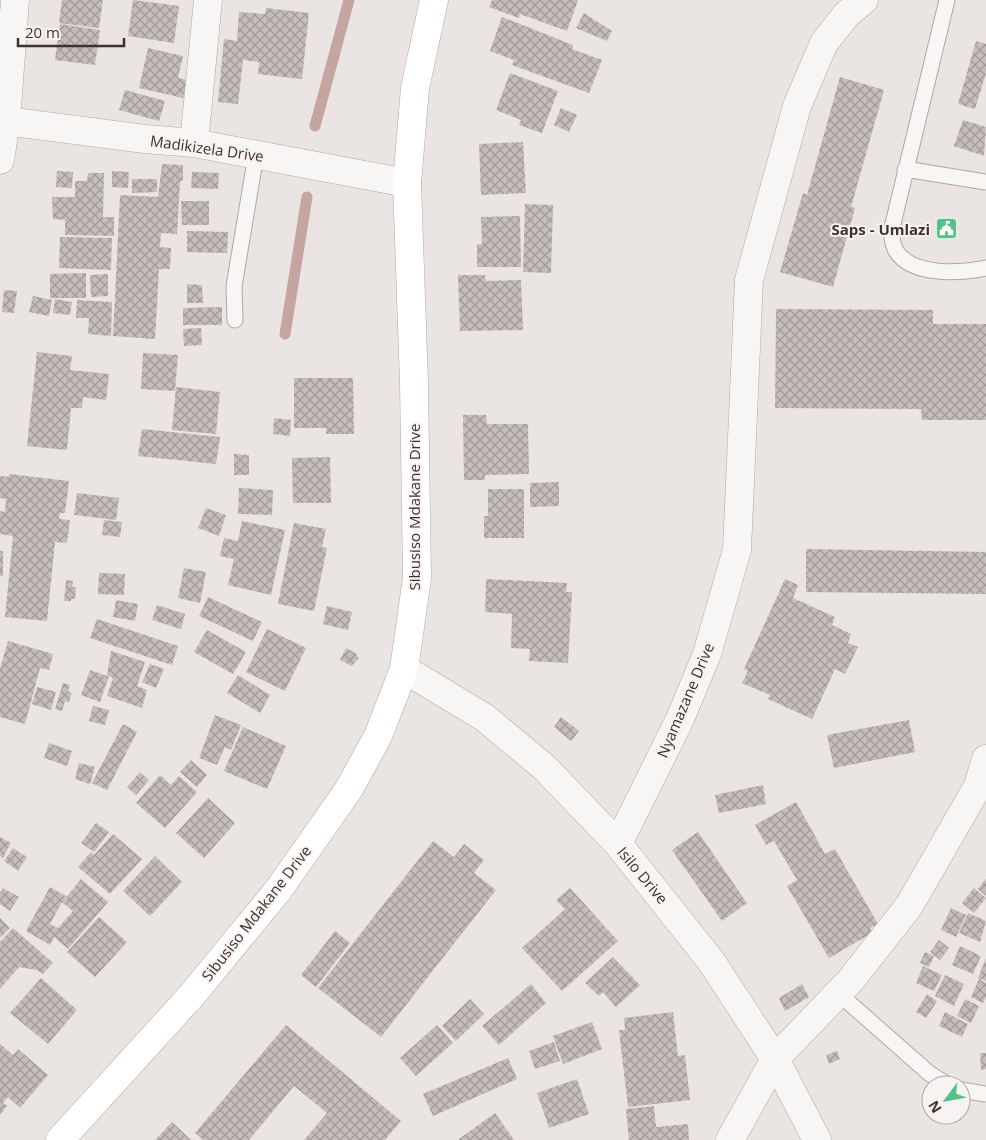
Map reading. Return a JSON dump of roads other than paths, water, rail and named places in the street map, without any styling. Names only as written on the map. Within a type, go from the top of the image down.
[{"type":"street","points":[[0,160],[6,120],[15,0]]},
{"type":"street","points":[[194,143],[208,0]]},
{"type":"street","name":"Sibusiso Mdakane Drive","points":[[60,1140],[192,996],[279,890],[349,789],[378,736],[404,669],[417,578],[412,334],[406,184],[414,88],[434,0]]},
{"type":"street","name":"Nyamazane Drive","points":[[618,844],[680,719],[708,654],[737,550],[749,280],[797,106],[824,43],[846,15],[864,0]]},
{"type":"street","name":"Madikizela Drive","points":[[6,120],[145,140],[194,143],[406,184]]},
{"type":"street","name":"Isilo Drive","points":[[404,669],[485,718],[544,767],[618,844],[711,961],[775,1059],[817,1140]]},
{"type":"street","points":[[730,1140],[775,1059],[838,993],[910,906],[978,786],[986,759]]},
{"type":"lane","points":[[946,0],[891,232],[895,250],[903,258],[923,268],[967,271],[986,268]]},
{"type":"lane","points":[[235,320],[234,286],[256,155]]},
{"type":"lane","points":[[905,169],[986,182]]},
{"type":"lane","points":[[838,993],[932,1075]]},
{"type":"lane","points":[[971,1092],[986,1094]]},
{"type":"waterway","points":[[315,126],[349,0]]},
{"type":"waterway","points":[[285,334],[307,197]]},
{"type":"place","name":"Saps - Umlazi","points":[[946,229]]}]
